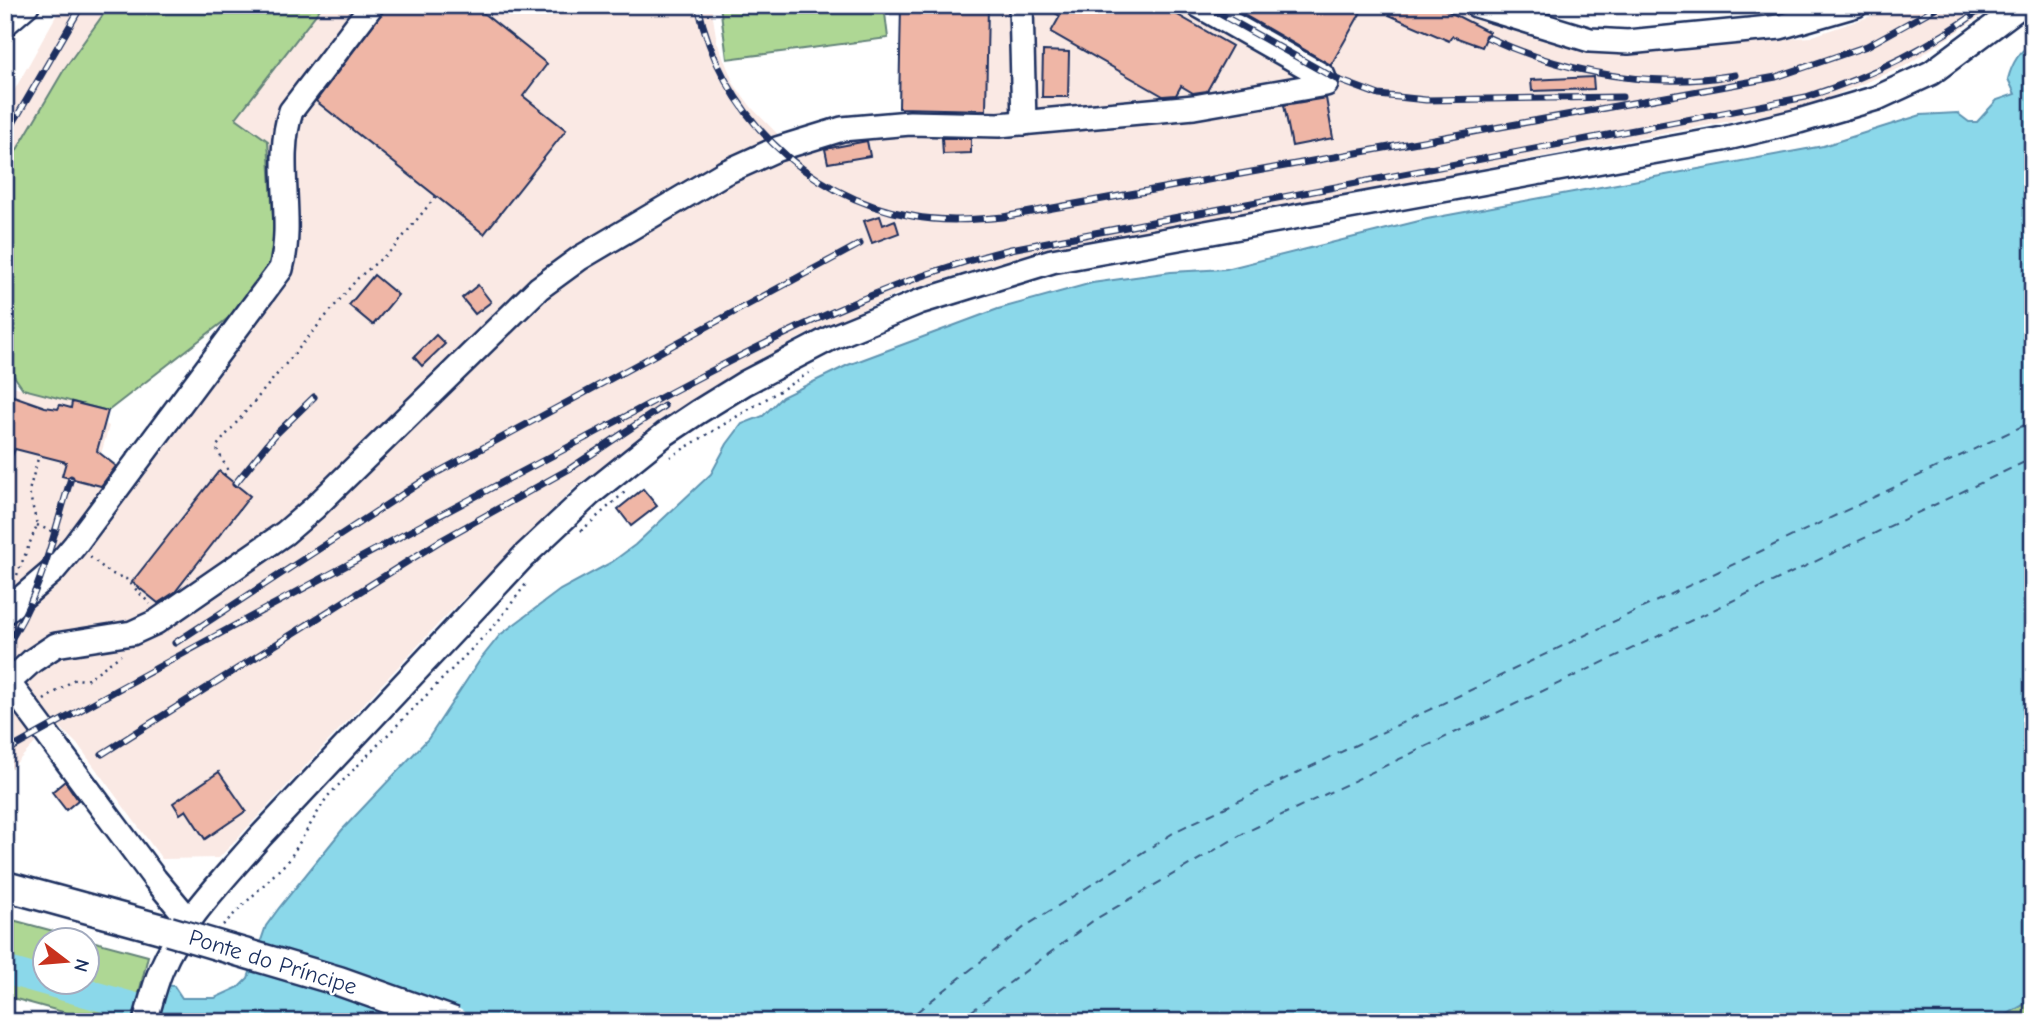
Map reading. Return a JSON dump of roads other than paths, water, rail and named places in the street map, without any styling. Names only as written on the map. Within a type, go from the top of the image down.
[{"type":"main road","points":[[5,883],[109,914],[171,942]]},
{"type":"main road","points":[[5,905],[171,942]]},
{"type":"main road","name":"Ponte do Príncipe","points":[[171,942],[404,1022]]},
{"type":"main road","name":"Ponte do Príncipe","points":[[171,942],[338,981],[454,1022]]},
{"type":"street","points":[[5,24],[27,5]]},
{"type":"street","points":[[5,612],[67,555],[281,269],[286,249],[284,130],[290,111],[372,5]]},
{"type":"street","points":[[1021,5],[1024,123]]},
{"type":"street","points":[[171,942],[155,879],[7,680],[56,645],[132,632],[156,622],[254,556],[314,508],[540,288],[580,258],[724,173],[778,149],[842,129],[910,123],[1024,123],[1215,105],[1326,84],[1324,76],[1198,5]]},
{"type":"street","points":[[1476,5],[1590,40],[1628,42],[1780,27],[1856,5]]},
{"type":"street","points":[[145,1022],[171,942],[260,837],[524,556],[590,494],[698,412],[745,383],[831,338],[919,302],[1052,261],[1723,139],[1842,110],[1931,74],[2022,5]]},
{"type":"water","points":[[2033,42],[2033,999],[1994,1022],[154,1022],[162,985],[174,986],[182,998],[215,998],[239,987],[248,978],[266,926],[279,908],[342,830],[428,739],[480,660],[500,635],[560,590],[612,562],[635,545],[711,474],[727,444],[742,424],[763,416],[782,397],[848,365],[998,309],[1092,283],[1171,272],[1226,269],[1427,219],[1823,146],[1921,115],[1957,113],[1969,122],[1977,122],[1997,100],[2015,94],[2008,79],[2010,73],[2020,53]]},
{"type":"waterway","points":[[5,970],[153,1012]]},
{"type":"railway","points":[[5,137],[82,5]]},
{"type":"railway","points":[[698,5],[709,44],[726,80],[747,114],[773,144],[803,169],[837,190],[873,206],[923,218],[957,220],[1003,217],[1776,77],[1867,46],[1941,5]]},
{"type":"railway","points":[[1204,5],[1336,79],[1379,95],[1426,100],[1622,97]]},
{"type":"railway","points":[[5,752],[283,599],[726,363],[894,286],[1011,249],[1806,97],[1855,80],[1901,59],[1945,34],[1987,5]]},
{"type":"railway","points":[[1487,37],[1547,60],[1608,75],[1671,80],[1735,75]]},
{"type":"railway","points":[[175,643],[429,477],[860,244]]},
{"type":"railway","points":[[235,484],[274,436],[314,397]]},
{"type":"railway","points":[[102,754],[440,541],[571,468],[664,406]]},
{"type":"railway","points":[[5,648],[37,588],[71,478]]}]
